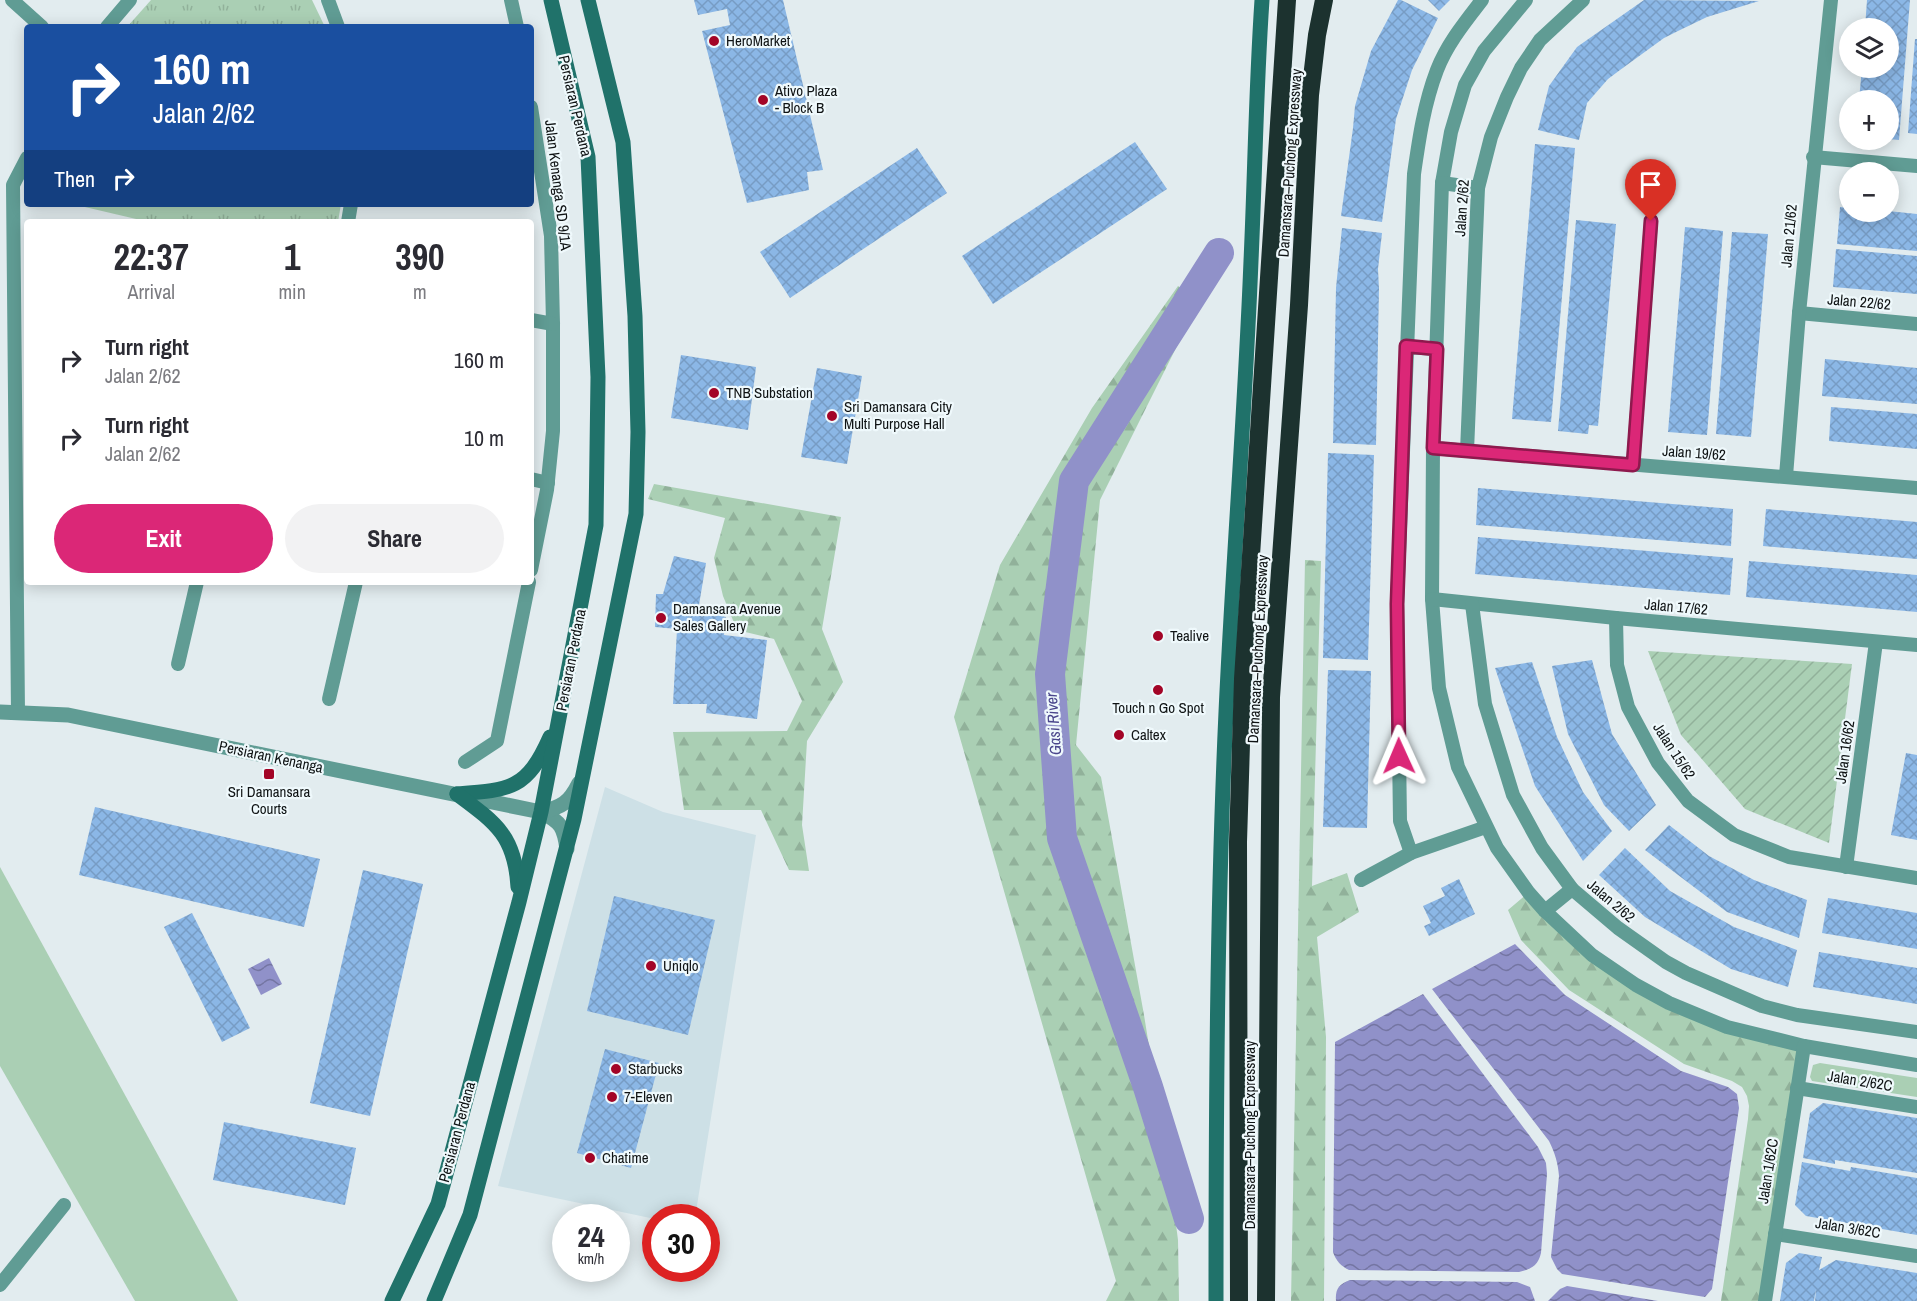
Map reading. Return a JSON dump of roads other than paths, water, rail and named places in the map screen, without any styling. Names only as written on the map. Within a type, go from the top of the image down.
[{"type":"highway","points":[[1239,1301],[1238,830],[1243,679],[1270,292],[1287,0]]},
{"type":"highway","name":"Damansara–Puchong Expressway","points":[[1266,1301],[1271,697],[1299,317],[1310,95],[1317,35],[1324,0]]},
{"type":"main road","name":"Persiaran Perdana","points":[[392,1301],[438,1204],[519,902],[562,710],[596,525],[598,377],[588,157],[551,0]]},
{"type":"main road","points":[[434,1301],[470,1215],[567,849],[636,514],[639,432],[635,316],[623,142],[588,0]]},
{"type":"main road","points":[[1216,1301],[1220,935],[1226,714],[1251,273],[1262,0]]},
{"type":"main road","points":[[457,795],[490,792],[516,784],[530,773],[544,752],[562,710]]},
{"type":"main road","points":[[457,795],[486,816],[502,832],[513,854],[519,902]]},
{"type":"main road","points":[[401,1301],[417,1247]]},
{"type":"street","points":[[12,0],[39,24]]},
{"type":"street","points":[[109,24],[130,0]]},
{"type":"street","points":[[328,0],[337,24]]},
{"type":"street","points":[[511,0],[516,24]]},
{"type":"street","points":[[1411,854],[1400,821],[1397,604],[1414,174],[1423,114],[1438,69],[1460,28],[1482,0]]},
{"type":"street","name":"Jalan 2/62","points":[[1526,0],[1484,51],[1466,84],[1451,132],[1442,183],[1433,448],[1432,599],[1439,688],[1458,767],[1486,827],[1507,864],[1545,911],[1593,955],[1636,985],[1669,1003],[1727,1027],[1804,1046],[1917,1065]]},
{"type":"street","name":"Jalan 2/62","points":[[1467,451],[1478,188],[1491,137],[1521,68],[1540,40],[1582,0]]},
{"type":"street","name":"Jalan 21/62","points":[[1786,476],[1813,157],[1830,0]]},
{"type":"street","name":"Jalan Kenanga SD 9/1A","points":[[534,131],[550,236],[553,324],[553,432],[548,483],[534,555]]},
{"type":"street","points":[[1813,157],[1917,166]]},
{"type":"street","points":[[18,713],[8,386],[21,368],[6,184],[24,162]]},
{"type":"street","points":[[1442,183],[1478,188]]},
{"type":"street","points":[[1633,465],[1651,221]]},
{"type":"street","name":"Jalan 22/62","points":[[1799,313],[1917,324]]},
{"type":"street","points":[[534,321],[553,324]]},
{"type":"street","points":[[1406,346],[1437,349]]},
{"type":"street","name":"Jalan 19/62","points":[[1433,448],[1917,488]]},
{"type":"street","points":[[534,480],[548,483]]},
{"type":"street","points":[[178,664],[196,585]]},
{"type":"street","points":[[329,699],[355,585]]},
{"type":"street","points":[[465,762],[497,741],[528,585]]},
{"type":"street","name":"Jalan 17/62","points":[[1432,599],[1917,645]]},
{"type":"street","name":"Jalan 2/62","points":[[1472,604],[1485,704],[1513,795],[1542,848],[1572,889],[1618,928],[1666,962],[1762,1006],[1797,1015],[1917,1032]]},
{"type":"street","name":"Jalan 15/62","points":[[1616,618],[1617,665],[1628,707],[1658,763],[1688,801],[1734,836],[1789,857],[1917,878]]},
{"type":"street","name":"Jalan 16/62","points":[[1846,867],[1876,642]]},
{"type":"street","name":"Persiaran Kenanga","points":[[0,712],[68,715],[541,812],[554,819],[564,830],[567,849]]},
{"type":"street","points":[[541,812],[555,809],[571,800],[583,776]]},
{"type":"street","points":[[1361,880],[1411,854],[1486,827]]},
{"type":"street","points":[[1545,911],[1572,889]]},
{"type":"street","name":"Jalan 1/62C","points":[[1766,1301],[1804,1046]]},
{"type":"street","name":"Jalan 2/62C","points":[[1797,1088],[1917,1107]]},
{"type":"street","points":[[0,1285],[64,1205]]},
{"type":"street","name":"Jalan 3/62C","points":[[1775,1234],[1917,1256]]},
{"type":"water","points":[[1515,944],[1565,995],[1681,1071],[1728,1087],[1737,1094],[1739,1108],[1712,1289],[1705,1297],[1562,1274],[1557,1269],[1551,1257],[1559,1176],[1551,1145],[1432,989]]},
{"type":"water","points":[[269,958],[282,984],[261,995],[248,969]]},
{"type":"water","points":[[1423,994],[1538,1147],[1546,1163],[1541,1253],[1536,1264],[1527,1270],[1519,1272],[1349,1270],[1339,1263],[1333,1252],[1335,1042]]},
{"type":"water","points":[[1350,1280],[1517,1282],[1530,1287],[1535,1301],[1336,1301],[1338,1288]]},
{"type":"water","points":[[1567,1286],[1658,1301],[1548,1301],[1560,1289]]},
{"type":"waterway","name":"Gasi River","points":[[1189,1219],[1148,1087],[1062,838],[1050,674],[1074,481],[1219,253]]},
{"type":"place","name":"HeroMarket","points":[[714,41]]},
{"type":"place","name":"Ativo Plaza - Block B","points":[[763,100]]},
{"type":"place","name":"TNB Substation","points":[[714,393]]},
{"type":"place","name":"Sri Damansara City Multi Purpose Hall","points":[[832,416]]},
{"type":"place","name":"Damansara Avenue Sales Gallery","points":[[661,618]]},
{"type":"place","name":"Tealive","points":[[1158,636]]},
{"type":"place","name":"Touch n Go Spot","points":[[1158,690]]},
{"type":"place","name":"Caltex","points":[[1119,735]]},
{"type":"place","name":"Sri Damansara Courts","points":[[269,774]]},
{"type":"place","name":"Uniqlo","points":[[651,966]]},
{"type":"place","name":"Starbucks","points":[[616,1069]]},
{"type":"place","name":"7-Eleven","points":[[612,1097]]},
{"type":"place","name":"Chatime","points":[[590,1158]]}]
